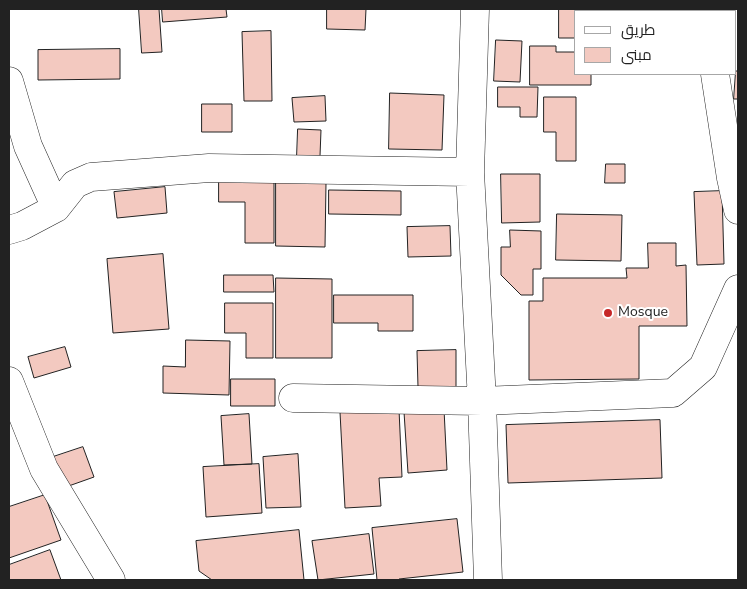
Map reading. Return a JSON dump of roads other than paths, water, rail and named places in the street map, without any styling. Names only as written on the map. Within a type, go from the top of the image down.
[{"type":"street","points":[[476,9],[470,172],[482,401],[488,580]]},
{"type":"street","points":[[715,75],[731,178],[738,210]]},
{"type":"street","points":[[9,81],[28,146],[56,208]]},
{"type":"street","points":[[9,230],[22,226],[56,208],[74,184],[91,177],[209,168],[470,172]]},
{"type":"street","points":[[293,398],[482,401],[673,393],[703,367],[738,289]]},
{"type":"street","points":[[9,381],[44,469],[111,580]]},
{"type":"place","name":"Mosque","points":[[608,313]]}]
